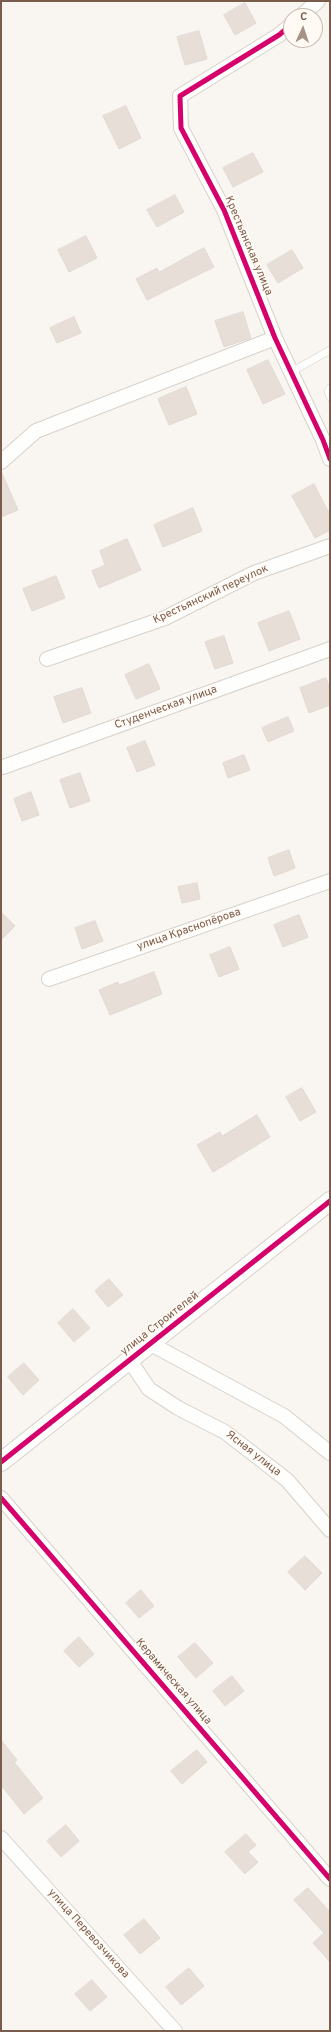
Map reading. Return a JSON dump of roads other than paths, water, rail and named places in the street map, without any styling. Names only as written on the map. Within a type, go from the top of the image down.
[{"type":"street","points":[[310,8],[318,1]]},
{"type":"street","name":"Крестьянская улица","points":[[283,32],[180,96],[181,128],[224,210],[275,338],[323,440],[330,459]]},
{"type":"street","points":[[1,462],[36,431],[275,338]]},
{"type":"street","name":"Крестьянский переулок","points":[[47,659],[165,618],[254,572],[330,546]]},
{"type":"street","name":"Студенческая улица","points":[[3,767],[330,649]]},
{"type":"street","name":"улица Краснопёрова","points":[[49,979],[330,881]]},
{"type":"street","name":"улица Строителей","points":[[1,1462],[152,1344],[330,1201]]},
{"type":"street","points":[[152,1344],[284,1416],[330,1453]]},
{"type":"street","name":"Ясная улица","points":[[130,1361],[150,1389],[178,1408],[225,1432],[287,1480],[330,1530]]},
{"type":"street","name":"Керамическая улица","points":[[1,1498],[330,1879]]},
{"type":"street","name":"улица Перевозчикова","points":[[1,1838],[175,2031]]},
{"type":"lane","points":[[291,372],[330,350]]},
{"type":"lane","points":[[330,388],[328,391],[330,397]]}]
